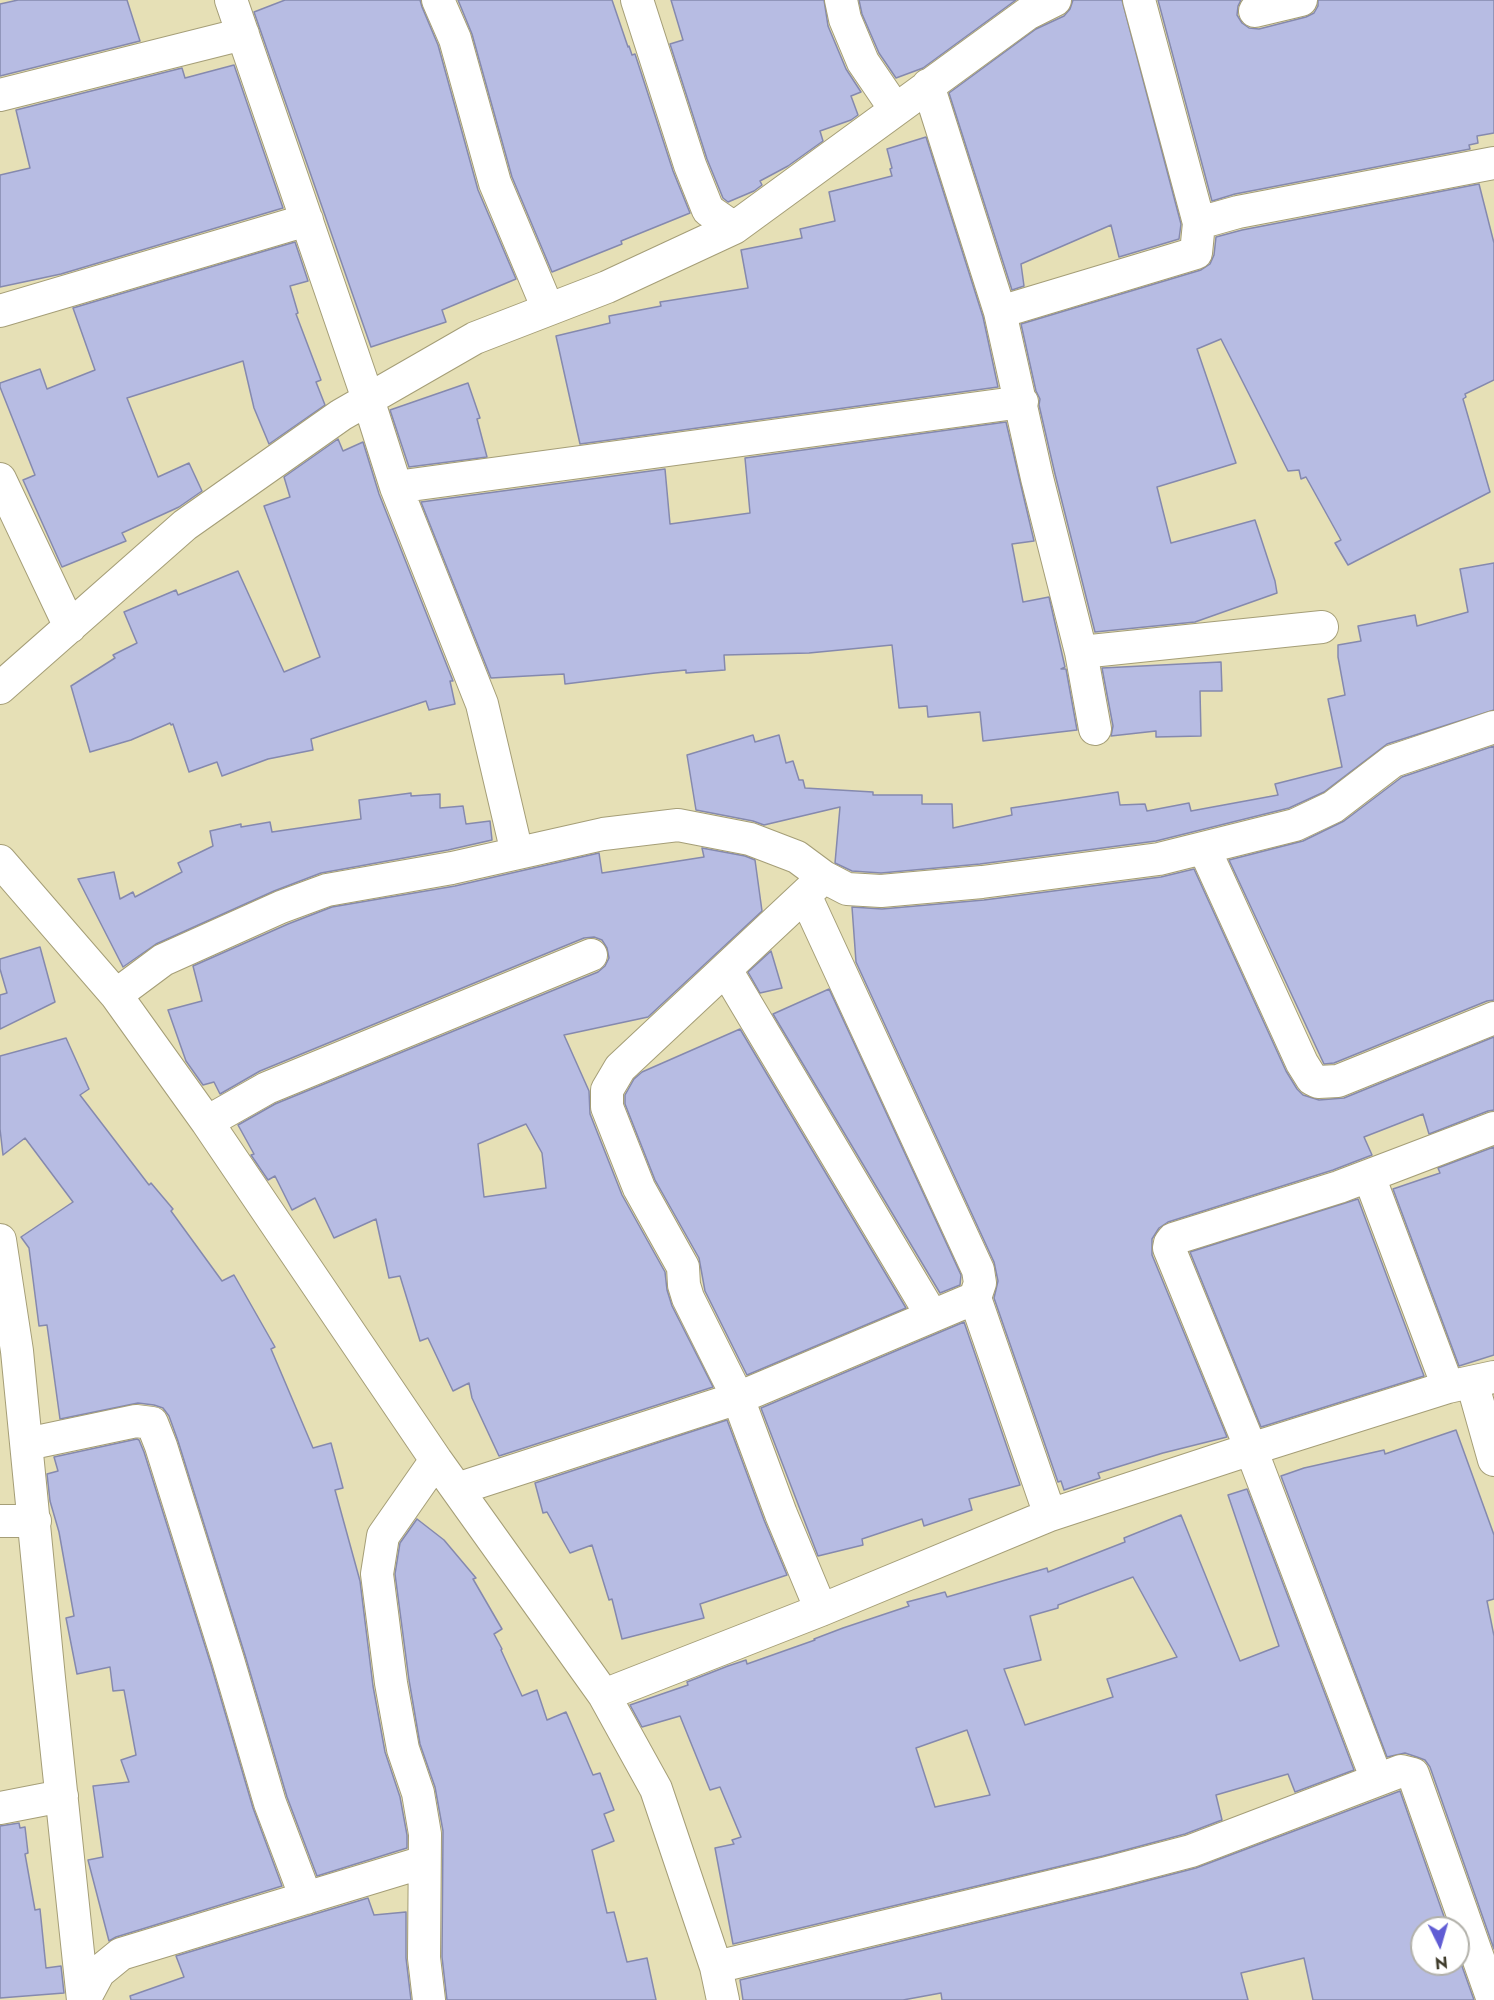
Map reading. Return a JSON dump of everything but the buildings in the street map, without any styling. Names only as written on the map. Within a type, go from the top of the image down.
[{"type":"street","points":[[231,0],[396,487],[482,704],[517,853]]},
{"type":"street","points":[[438,0],[455,39],[495,183],[548,309]]},
{"type":"street","points":[[637,0],[690,165],[708,210],[734,228]]},
{"type":"street","points":[[840,0],[845,19],[863,62],[895,109]]},
{"type":"street","points":[[0,688],[185,525],[341,415],[475,338],[607,286],[734,228],[1027,14],[1055,0]]},
{"type":"street","points":[[1000,312],[1196,253],[1199,223],[1139,0]]},
{"type":"street","points":[[1254,11],[1301,0]]},
{"type":"street","points":[[0,95],[243,34]]},
{"type":"street","points":[[928,85],[1000,312],[1022,402],[1037,478],[1081,652],[1095,729]]},
{"type":"street","points":[[1199,223],[1238,212],[1494,163]]},
{"type":"street","points":[[0,311],[307,220]]},
{"type":"street","points":[[396,487],[1022,402]]},
{"type":"street","points":[[0,479],[70,627]]},
{"type":"street","points":[[1081,652],[1322,627]]},
{"type":"street","points":[[821,1610],[781,1514],[738,1398],[688,1298],[684,1285],[683,1267],[639,1188],[607,1107],[607,1090],[620,1068],[815,886],[881,891],[982,882],[1159,860],[1295,825],[1333,807],[1393,761],[1494,727]]},
{"type":"street","points":[[116,995],[163,960],[281,907],[327,890],[452,868],[603,834],[678,825],[750,839],[798,857],[815,886],[978,1270],[980,1283],[975,1298],[1050,1515]]},
{"type":"street","points":[[1204,848],[1302,1063],[1312,1079],[1318,1082],[1338,1081],[1494,1018]]},
{"type":"street","points":[[0,861],[116,995],[207,1122],[436,1460],[604,1695],[656,1789],[716,1967],[723,2000]]},
{"type":"street","points":[[207,1122],[267,1088],[591,955]]},
{"type":"street","points":[[726,970],[932,1316]]},
{"type":"street","points":[[1377,1780],[1251,1449],[1169,1248],[1173,1239],[1339,1187],[1494,1128]]},
{"type":"street","points":[[1369,1176],[1471,1382],[1494,1460]]},
{"type":"street","points":[[0,1240],[9,1351],[27,1444],[84,2000]]},
{"type":"street","points":[[457,1489],[738,1398],[975,1298]]},
{"type":"street","points":[[604,1695],[821,1610],[1050,1515],[1251,1449],[1471,1382]]},
{"type":"street","points":[[27,1444],[136,1421],[152,1423],[228,1660],[270,1803],[306,1898]]},
{"type":"street","points":[[429,2000],[424,1958],[423,1824],[418,1793],[404,1749],[391,1683],[377,1574],[382,1536],[436,1460]]},
{"type":"street","points":[[0,1521],[34,1521]]},
{"type":"street","points":[[716,1967],[1191,1851],[1401,1771],[1413,1774],[1493,2000]]},
{"type":"street","points":[[0,1808],[62,1796]]},
{"type":"street","points":[[84,2000],[99,1972],[121,1954],[424,1862]]}]
